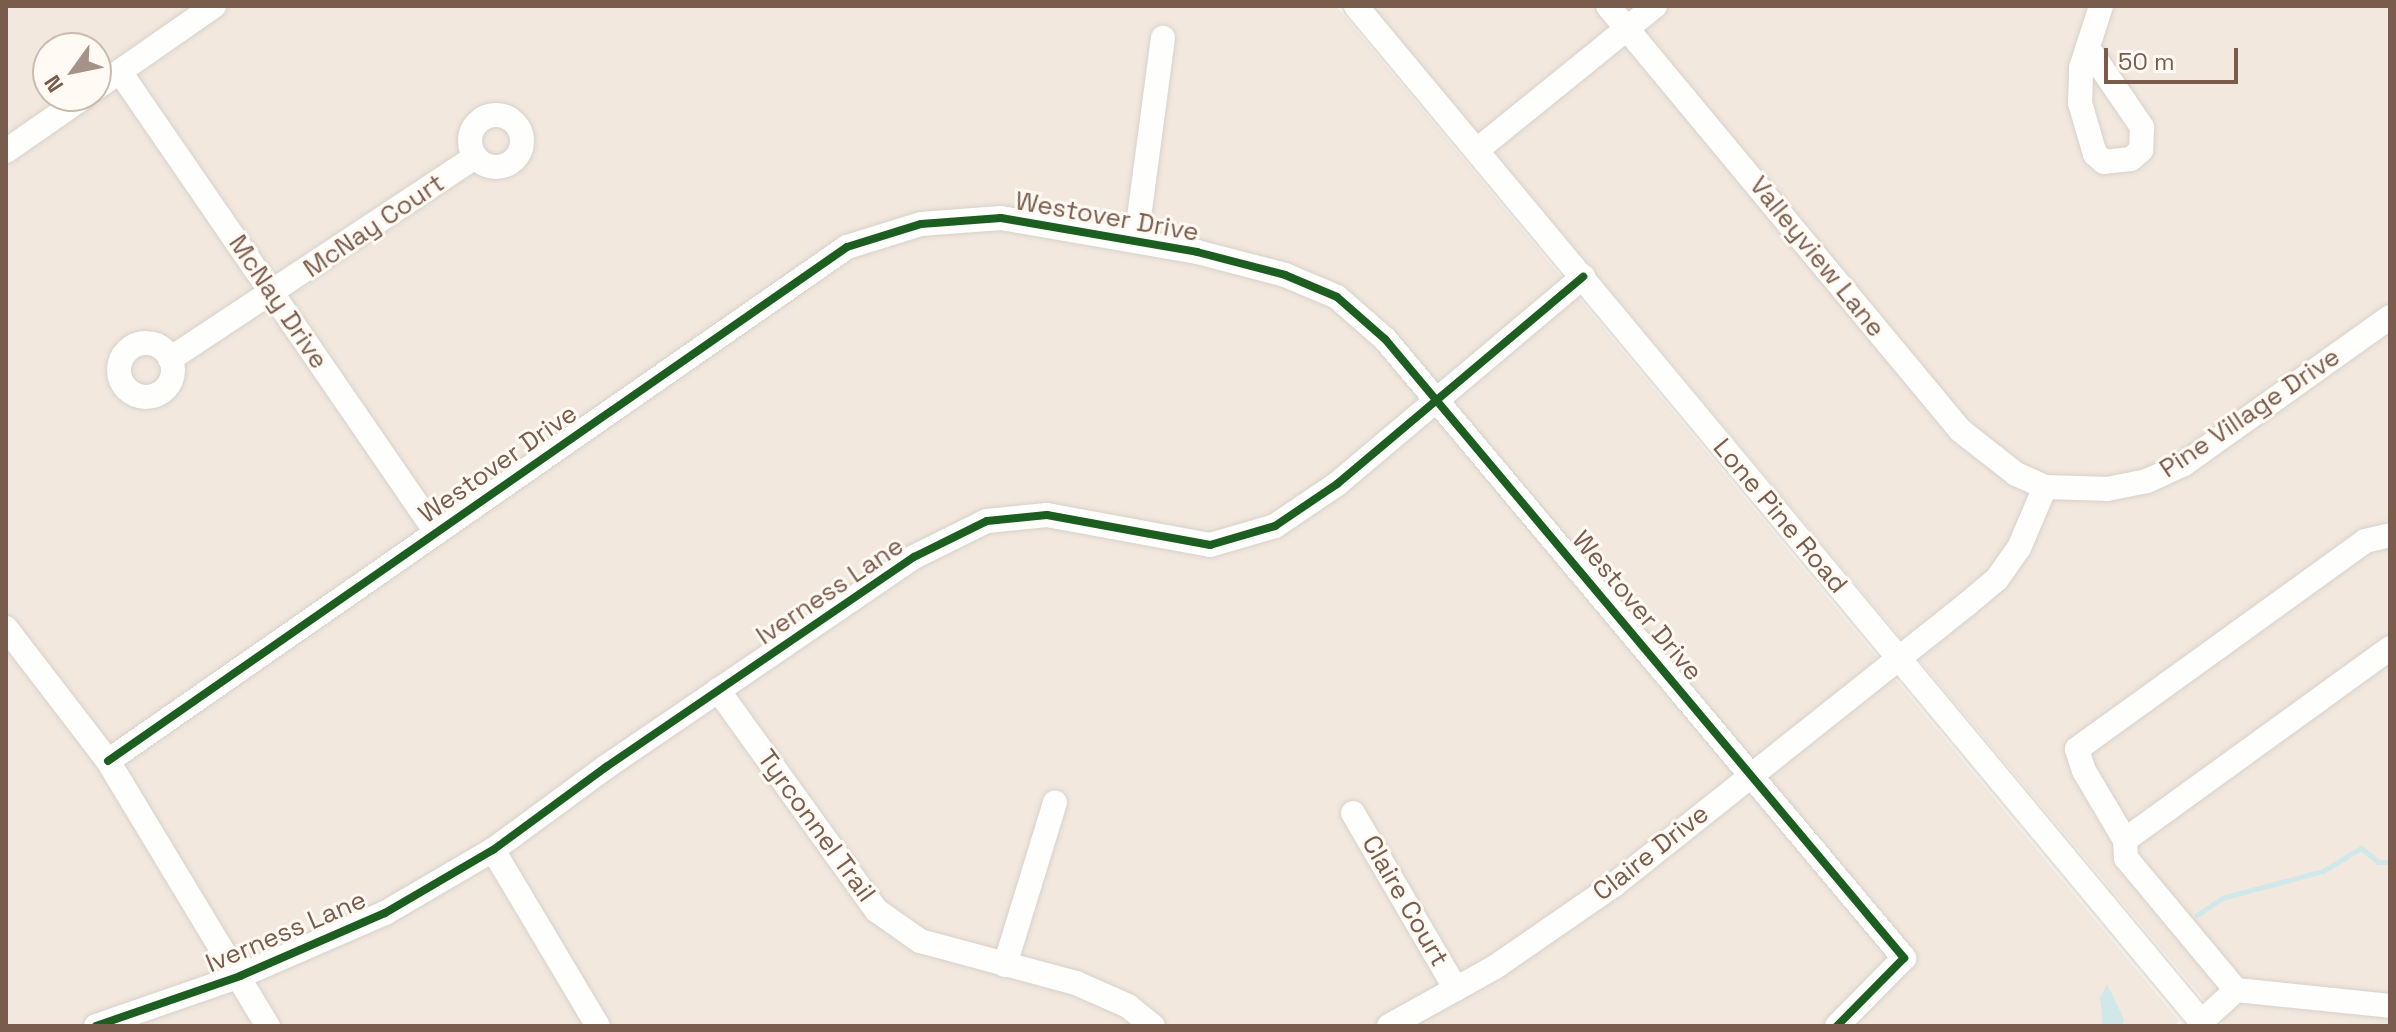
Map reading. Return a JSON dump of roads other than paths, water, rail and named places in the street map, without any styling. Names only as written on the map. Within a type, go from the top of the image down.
[{"type":"street","points":[[112,77],[214,6]]},
{"type":"street","name":"Lone Pine Road","points":[[1356,6],[2203,1024]]},
{"type":"street","name":"Valleyview Lane","points":[[1608,6],[1960,430],[2016,474],[2045,487]]},
{"type":"street","points":[[1477,150],[1655,6]]},
{"type":"street","points":[[2088,48],[2101,6]]},
{"type":"street","points":[[1136,240],[1163,38]]},
{"type":"street","name":"McNay Drive","points":[[120,72],[436,532]]},
{"type":"street","points":[[6,151],[62,112]]},
{"type":"street","name":"McNay Court","points":[[170,359],[273,295],[475,157]]},
{"type":"street","name":"Westover Drive","points":[[108,761],[847,247],[921,224],[1001,218],[1136,240],[1285,275],[1337,297],[1385,339],[1904,958],[1837,1026]]},
{"type":"street","name":"Iverness Lane","points":[[96,1026],[240,976],[385,913],[493,850],[718,690],[914,557],[987,521],[1047,515],[1210,545],[1275,526],[1337,484],[1583,277]]},
{"type":"street","name":"Pine Village Drive","points":[[2045,487],[2107,489],[2147,481],[2184,464],[2390,317]]},
{"type":"street","points":[[1897,657],[1997,579],[2019,548],[2045,487]]},
{"type":"street","points":[[2390,535],[2365,541],[2077,749],[2084,771],[2125,840],[2126,858],[2236,990],[2390,1006]]},
{"type":"street","points":[[6,628],[108,761],[268,1026]]},
{"type":"street","points":[[2125,840],[2390,648]]},
{"type":"street","name":"Claire Drive","points":[[1389,1026],[1456,989],[1614,885],[1897,657]]},
{"type":"street","name":"Tyrconnel Trail","points":[[718,690],[876,910],[920,941],[1076,983],[1128,1006],[1153,1026]]},
{"type":"street","points":[[1005,965],[1055,802]]},
{"type":"street","name":"Claire Court","points":[[1353,813],[1456,989]]},
{"type":"street","points":[[493,850],[598,1026]]},
{"type":"street","points":[[2203,1024],[2236,990]]},
{"type":"water","points":[[2107,984],[2124,1019],[2122,1026],[2103,1026],[2100,998]]},
{"type":"waterway","points":[[2197,915],[2222,898],[2323,871],[2361,848],[2378,862],[2390,862]]}]
